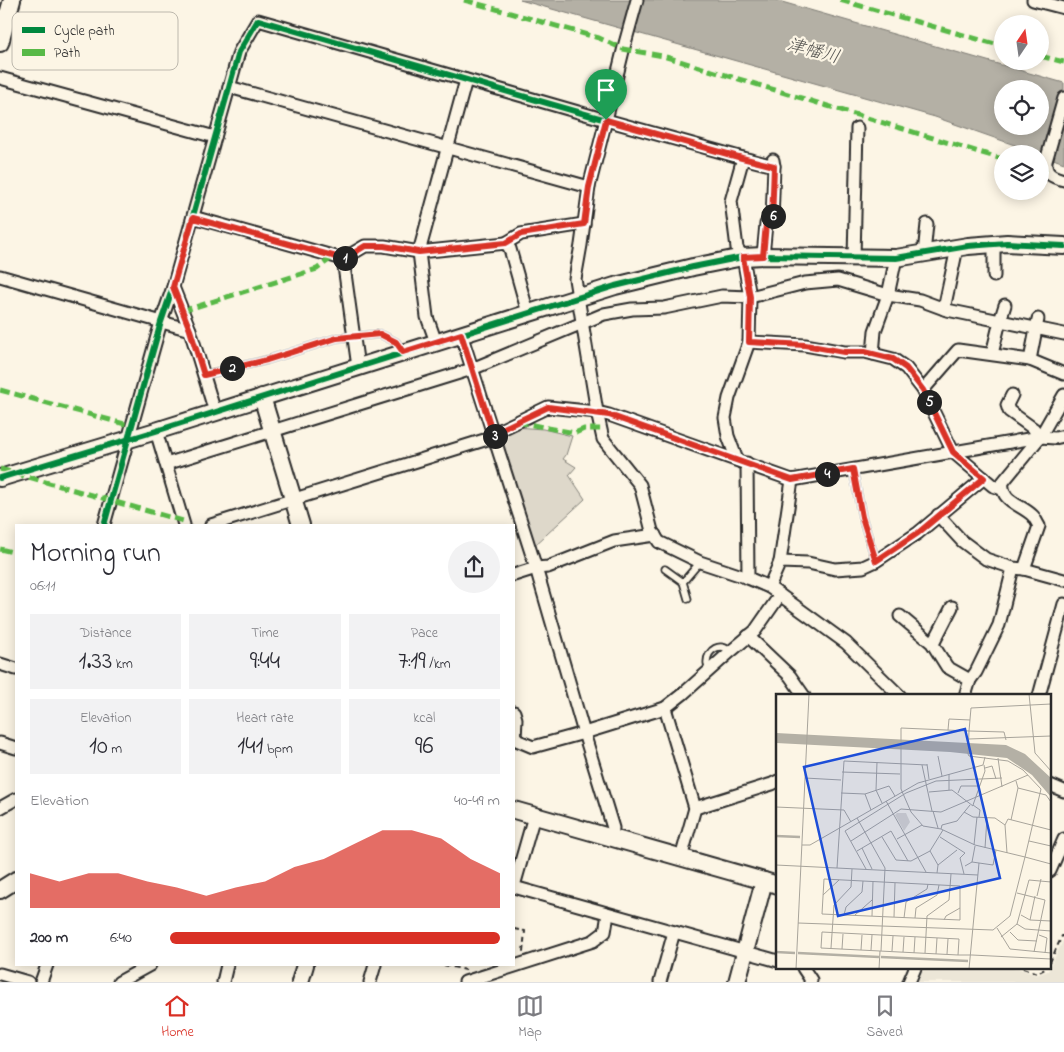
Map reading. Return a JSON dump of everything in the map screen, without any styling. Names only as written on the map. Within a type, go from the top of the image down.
[{"type":"street","points":[[0,43],[12,0]]},
{"type":"street","points":[[637,0],[589,187],[575,279],[596,412],[603,439],[640,485],[652,531],[659,542],[700,562],[769,586],[846,643],[898,694]]},
{"type":"street","points":[[1033,0],[1064,8]]},
{"type":"street","points":[[104,524],[161,322],[193,218],[238,52],[258,20],[742,158],[773,162],[772,221],[766,224],[763,256]]},
{"type":"street","points":[[0,78],[215,136]]},
{"type":"street","points":[[436,342],[427,317],[419,252],[466,80]]},
{"type":"street","points":[[229,87],[589,187]]},
{"type":"street","points":[[1064,98],[1046,161],[1047,172],[1064,180]]},
{"type":"street","points":[[854,258],[857,128]]},
{"type":"street","points":[[742,158],[731,201],[737,248],[743,257],[750,297],[749,342],[729,398],[725,418],[728,436],[742,462],[748,578]]},
{"type":"street","points":[[193,218],[344,259],[365,246],[384,246],[419,252],[506,243],[521,234],[584,224]]},
{"type":"street","points":[[924,254],[927,224]]},
{"type":"street","points":[[506,243],[510,248],[528,313]]},
{"type":"street","points":[[0,478],[156,431],[615,286],[693,266],[743,257],[896,258],[957,248],[1007,243],[1064,246]]},
{"type":"street","points":[[994,244],[994,276]]},
{"type":"street","points":[[944,308],[957,248]]},
{"type":"street","points":[[872,354],[875,331],[888,294],[896,258]]},
{"type":"street","points":[[344,259],[358,367]]},
{"type":"street","points":[[0,276],[190,330]]},
{"type":"street","points":[[166,464],[472,369],[604,314],[632,309],[664,308],[722,296],[750,297],[805,283],[838,280],[1000,321],[1037,324],[1064,334]]},
{"type":"street","points":[[173,287],[190,330],[215,412]]},
{"type":"street","points":[[992,354],[1005,305]]},
{"type":"street","points":[[1030,360],[1037,324]]},
{"type":"street","points":[[461,334],[536,568],[613,828],[612,838]]},
{"type":"street","points":[[749,342],[805,345],[844,352],[865,352],[893,359],[906,368],[923,390],[953,452],[993,486],[1002,489]]},
{"type":"street","points":[[923,390],[958,350],[1030,360],[1064,374]]},
{"type":"street","points":[[1012,395],[1007,405],[1009,411],[1034,429],[1040,437]]},
{"type":"street","points":[[966,694],[970,680],[976,672],[999,625],[1018,569],[1039,526],[1033,516],[1007,498],[1002,489],[1002,482],[1040,437],[1064,395]]},
{"type":"street","points":[[262,397],[301,524]]},
{"type":"street","points":[[214,524],[494,437],[500,430],[548,407],[609,415],[792,480],[1040,437],[1055,438],[1064,436]]},
{"type":"street","points":[[156,431],[184,524]]},
{"type":"street","points":[[780,562],[808,563],[835,569],[863,567],[876,561],[918,533],[984,478]]},
{"type":"street","points":[[769,586],[780,562],[792,480]]},
{"type":"street","points":[[938,515],[962,541],[986,559],[1064,580]]},
{"type":"street","points":[[515,575],[536,568],[548,567],[614,541],[655,535]]},
{"type":"street","points":[[515,739],[533,747],[665,708],[755,632],[780,595]]},
{"type":"street","points":[[1039,694],[1064,604]]},
{"type":"street","points":[[933,644],[952,607]]},
{"type":"street","points":[[900,616],[933,644],[947,667],[970,680]]},
{"type":"street","points":[[748,636],[790,676],[803,694]]},
{"type":"street","points":[[0,664],[15,668]]},
{"type":"street","points":[[665,708],[695,808],[681,858]]},
{"type":"street","points":[[515,716],[515,729]]},
{"type":"street","points":[[0,743],[15,748]]},
{"type":"street","points":[[695,808],[776,782]]},
{"type":"street","points":[[1052,786],[1064,791]]},
{"type":"street","points":[[0,808],[15,800]]},
{"type":"street","points":[[515,810],[771,883],[737,982]]},
{"type":"street","points":[[515,883],[534,816]]},
{"type":"street","points":[[1052,867],[1064,839]]},
{"type":"street","points":[[0,890],[15,881]]},
{"type":"street","points":[[515,887],[776,960]]},
{"type":"street","points":[[465,982],[593,941],[605,932],[608,914]]},
{"type":"street","points":[[660,982],[674,932]]},
{"type":"street","points":[[41,982],[46,966]]},
{"type":"street","points":[[119,982],[148,966]]},
{"type":"street","points":[[222,982],[227,966]]},
{"type":"street","points":[[300,982],[304,966]]},
{"type":"street","points":[[370,982],[375,966]]},
{"type":"street","points":[[804,970],[811,980],[810,982]]},
{"type":"street","points":[[909,982],[914,970]]},
{"type":"street","points":[[0,974],[28,982]]},
{"type":"lane","points":[[204,375],[267,360],[337,338],[354,336],[380,334],[396,342],[403,352]]},
{"type":"lane","points":[[853,469],[862,517],[876,561]]},
{"type":"lane","points":[[683,582],[700,562]]},
{"type":"lane","points":[[665,569],[683,582],[688,599]]},
{"type":"path","points":[[515,929],[525,931],[522,955]]},
{"type":"path","points":[[1052,958],[1062,936],[1064,936]]},
{"type":"path","points":[[449,966],[468,970]]},
{"type":"path","points":[[1029,970],[1037,973],[1043,970]]},
{"type":"shaded area","points":[[515,427],[543,429],[572,436],[563,459],[576,467],[569,475],[585,499],[533,547],[499,435]]},
{"type":"shaded area","points":[[1064,939],[1064,982],[916,982],[920,970],[1023,970],[1036,975],[1052,970],[1052,963]]},
{"type":"water","name":"津幡川","points":[[520,0],[775,0],[994,63],[994,70],[1019,70],[1064,83],[1064,163],[1049,157],[1049,145],[1014,145],[935,117]]},
{"type":"marked path","points":[[464,0],[599,38],[623,49],[663,56],[994,157]]},
{"type":"marked path","points":[[840,0],[994,44]]},
{"type":"marked path","points":[[1049,58],[1064,62]]},
{"type":"marked path","points":[[182,311],[317,269],[334,256]]},
{"type":"marked path","points":[[0,390],[132,426]]},
{"type":"marked path","points":[[517,422],[575,433],[584,429],[601,429]]},
{"type":"marked path","points":[[0,469],[183,521]]},
{"type":"marked path","points":[[0,549],[15,553]]},
{"type":"cycle path","points":[[104,524],[239,52],[258,20],[774,166]]},
{"type":"cycle path","points":[[0,478],[156,431],[615,286],[693,267],[743,257],[896,258],[968,246],[1007,243],[1064,246]]},
{"type":"route","points":[[606,120],[774,166],[772,221],[766,224],[763,256],[743,257],[750,297],[749,342],[805,345],[844,352],[865,352],[893,359],[906,368],[923,390],[953,452],[984,478],[918,533],[876,561],[862,517],[853,469],[792,480],[609,415],[548,407],[500,430],[494,437],[461,334],[403,352],[396,342],[380,334],[337,338],[267,360],[204,375],[190,330],[173,287],[193,218],[344,259],[365,246],[384,246],[419,252],[506,243],[521,234],[584,224],[589,187],[606,120]]}]
